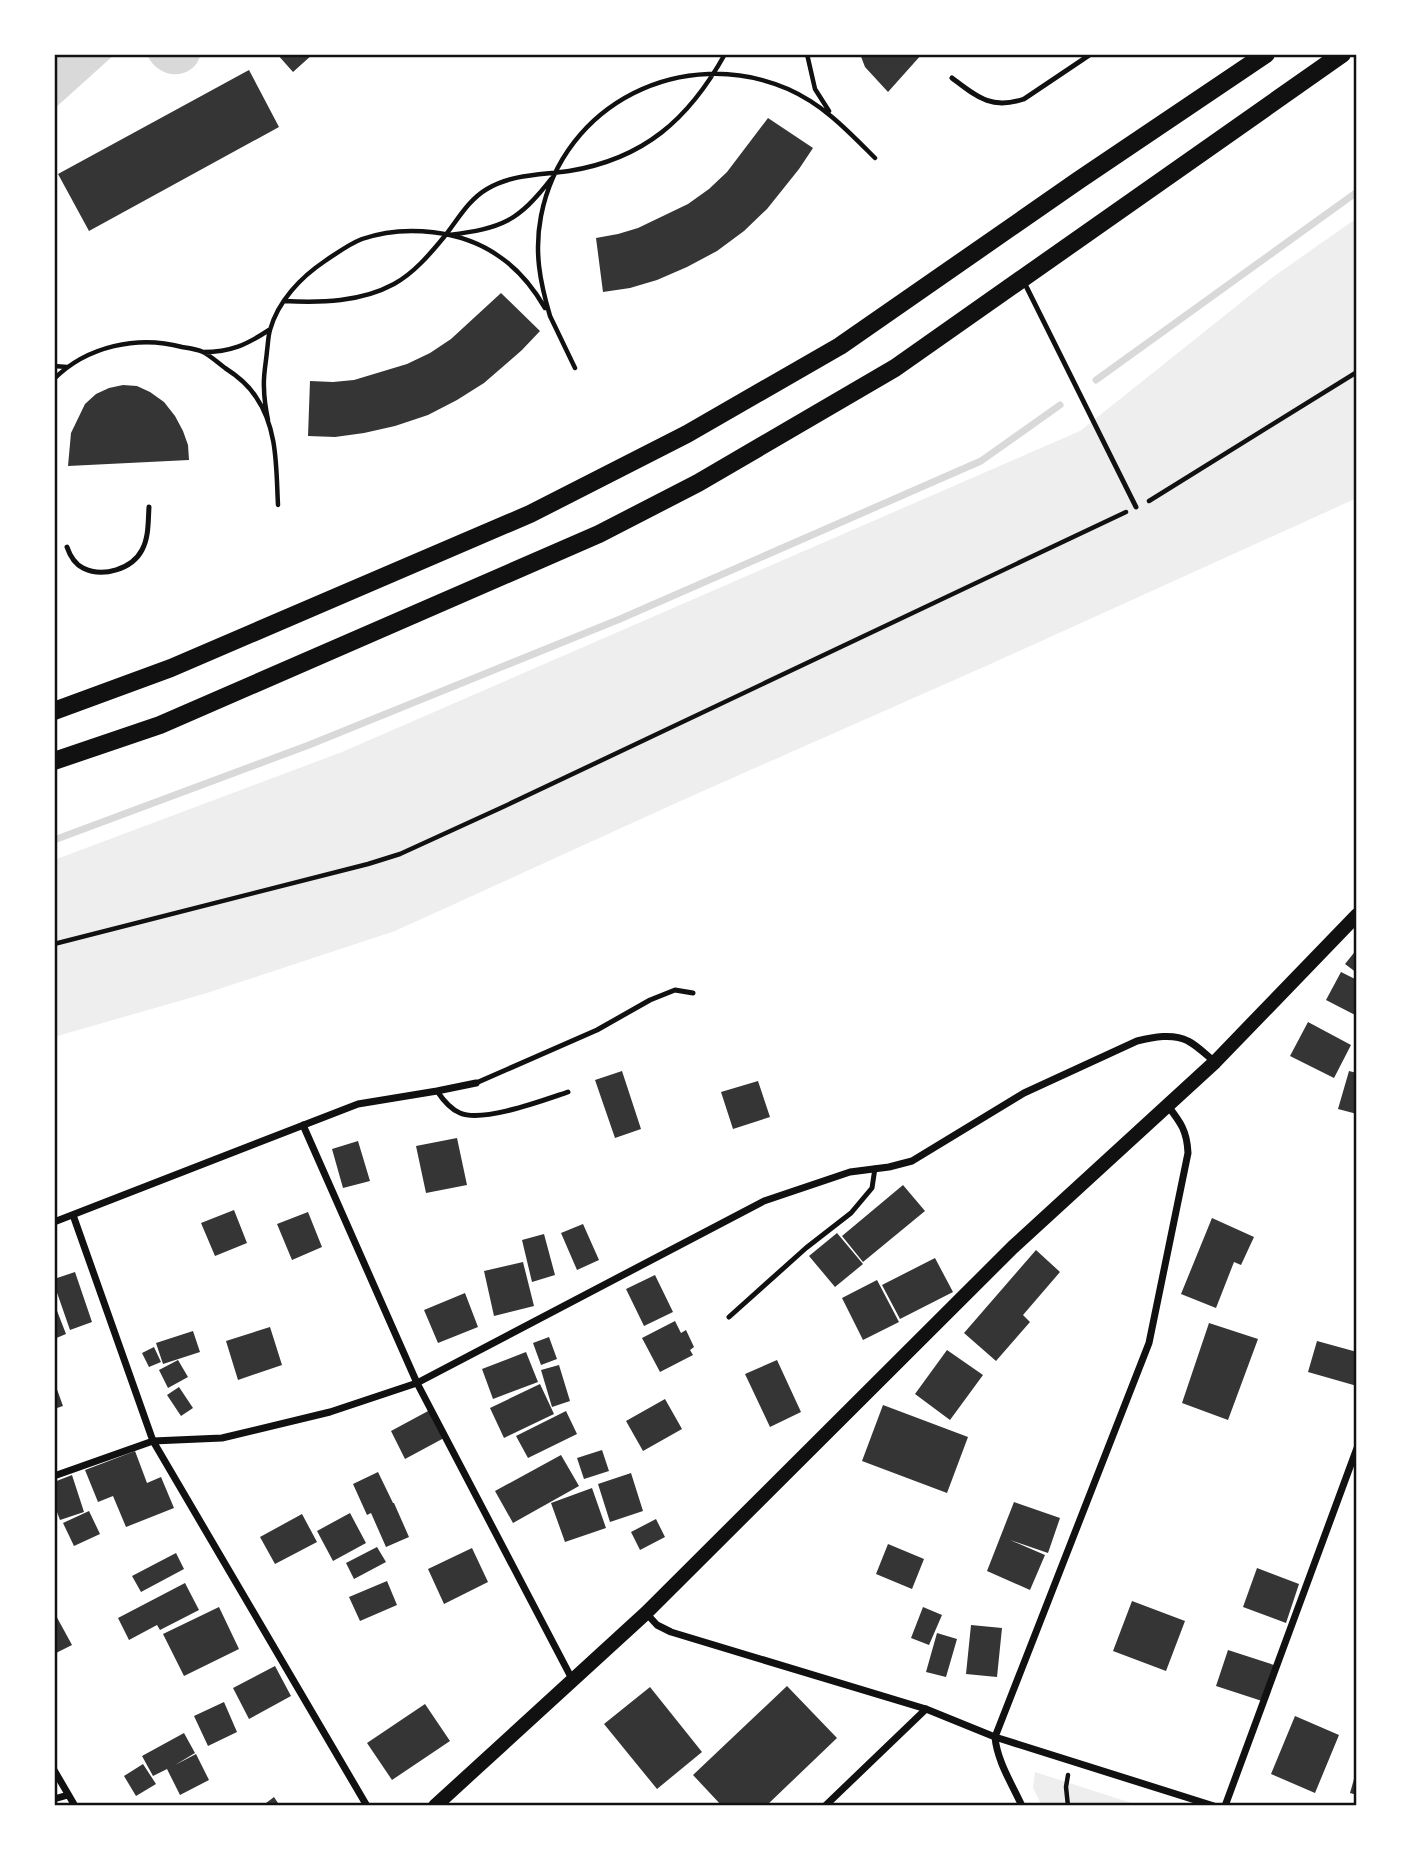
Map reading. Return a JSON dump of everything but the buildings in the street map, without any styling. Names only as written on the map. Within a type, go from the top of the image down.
[{"type":"main road","points":[[54,711],[171,668],[530,514],[687,434],[840,346],[1266,54]]},
{"type":"main road","points":[[54,761],[160,725],[599,534],[698,483],[895,368],[1342,54]]},
{"type":"main road","points":[[435,1806],[646,1613],[1013,1247],[1216,1062],[1357,915]]},
{"type":"street","points":[[54,1476],[153,1441],[222,1438],[330,1412],[417,1383],[764,1202],[841,1175],[912,1161],[1024,1093],[1137,1041],[1153,1037],[1188,1041],[1216,1062]]},
{"type":"street","points":[[54,1222],[358,1104],[476,1083]]},
{"type":"street","points":[[1022,1806],[996,1748],[995,1737],[1149,1343],[1188,1153],[1187,1136],[1181,1122],[1168,1106]]},
{"type":"street","points":[[303,1125],[417,1383],[572,1679]]},
{"type":"street","points":[[73,1215],[153,1441],[367,1806]]},
{"type":"street","points":[[1225,1806],[1357,1448]]},
{"type":"street","points":[[646,1613],[657,1625],[671,1632],[926,1709],[995,1737],[1214,1806]]},
{"type":"street","points":[[825,1806],[926,1709]]},
{"type":"street","points":[[54,1770],[75,1806]]},
{"type":"street","points":[[54,1799],[68,1795]]},
{"type":"lane","points":[[952,78],[989,102],[1013,103],[1024,99],[1091,54]]},
{"type":"lane","points":[[1023,279],[1136,508]]},
{"type":"lane","points":[[67,547],[77,564],[90,571],[104,572],[124,567],[133,561],[143,548],[149,507]]},
{"type":"lane","points":[[476,1083],[597,1030],[650,1000],[675,990],[693,993]]},
{"type":"lane","points":[[437,1091],[446,1103],[460,1113],[470,1116],[505,1111],[568,1092]]},
{"type":"lane","points":[[729,1317],[806,1248],[851,1213],[872,1188],[875,1168]]},
{"type":"path","points":[[284,301],[341,300],[394,284],[420,264],[468,206],[485,190],[505,180],[528,175],[589,168],[648,143],[673,124],[695,101],[725,54]]},
{"type":"path","points":[[807,54],[815,89],[831,115]]},
{"type":"path","points":[[550,316],[540,284],[538,251],[540,218],[547,193],[564,156],[584,130],[603,112],[628,95],[678,77],[714,74],[760,80],[809,100],[831,115],[875,158]]},
{"type":"path","points":[[446,235],[479,231],[518,215],[534,201],[555,173]]},
{"type":"path","points":[[278,505],[275,447],[263,387],[270,330],[294,286],[340,250],[362,239],[390,233],[422,231],[461,238],[500,257],[537,294],[575,368]]},
{"type":"path","points":[[54,379],[89,354],[118,344],[170,343],[203,352],[219,352],[240,347],[270,330]]},
{"type":"path","points":[[203,352],[233,374],[255,396],[268,420]]},
{"type":"path","points":[[54,366],[69,367]]},
{"type":"path","points":[[54,944],[400,854],[1148,502],[1357,373]]},
{"type":"path","points":[[1068,1806],[1066,1787],[1072,1760]]},
{"type":"shaded area","points":[[54,54],[115,54],[54,109]]},
{"type":"shaded area","points":[[147,54],[201,54],[191,69],[175,74],[159,69]]},
{"type":"shaded area","points":[[1357,218],[1357,498],[395,931],[207,993],[54,1037],[54,860],[342,752],[1080,431],[1273,277]]},
{"type":"shaded area","points":[[1035,1772],[1141,1806],[1042,1806],[1033,1788]]},
{"type":"waterway","points":[[1096,380],[1357,192]]},
{"type":"waterway","points":[[54,840],[309,745],[620,619],[981,461],[1060,405]]}]
